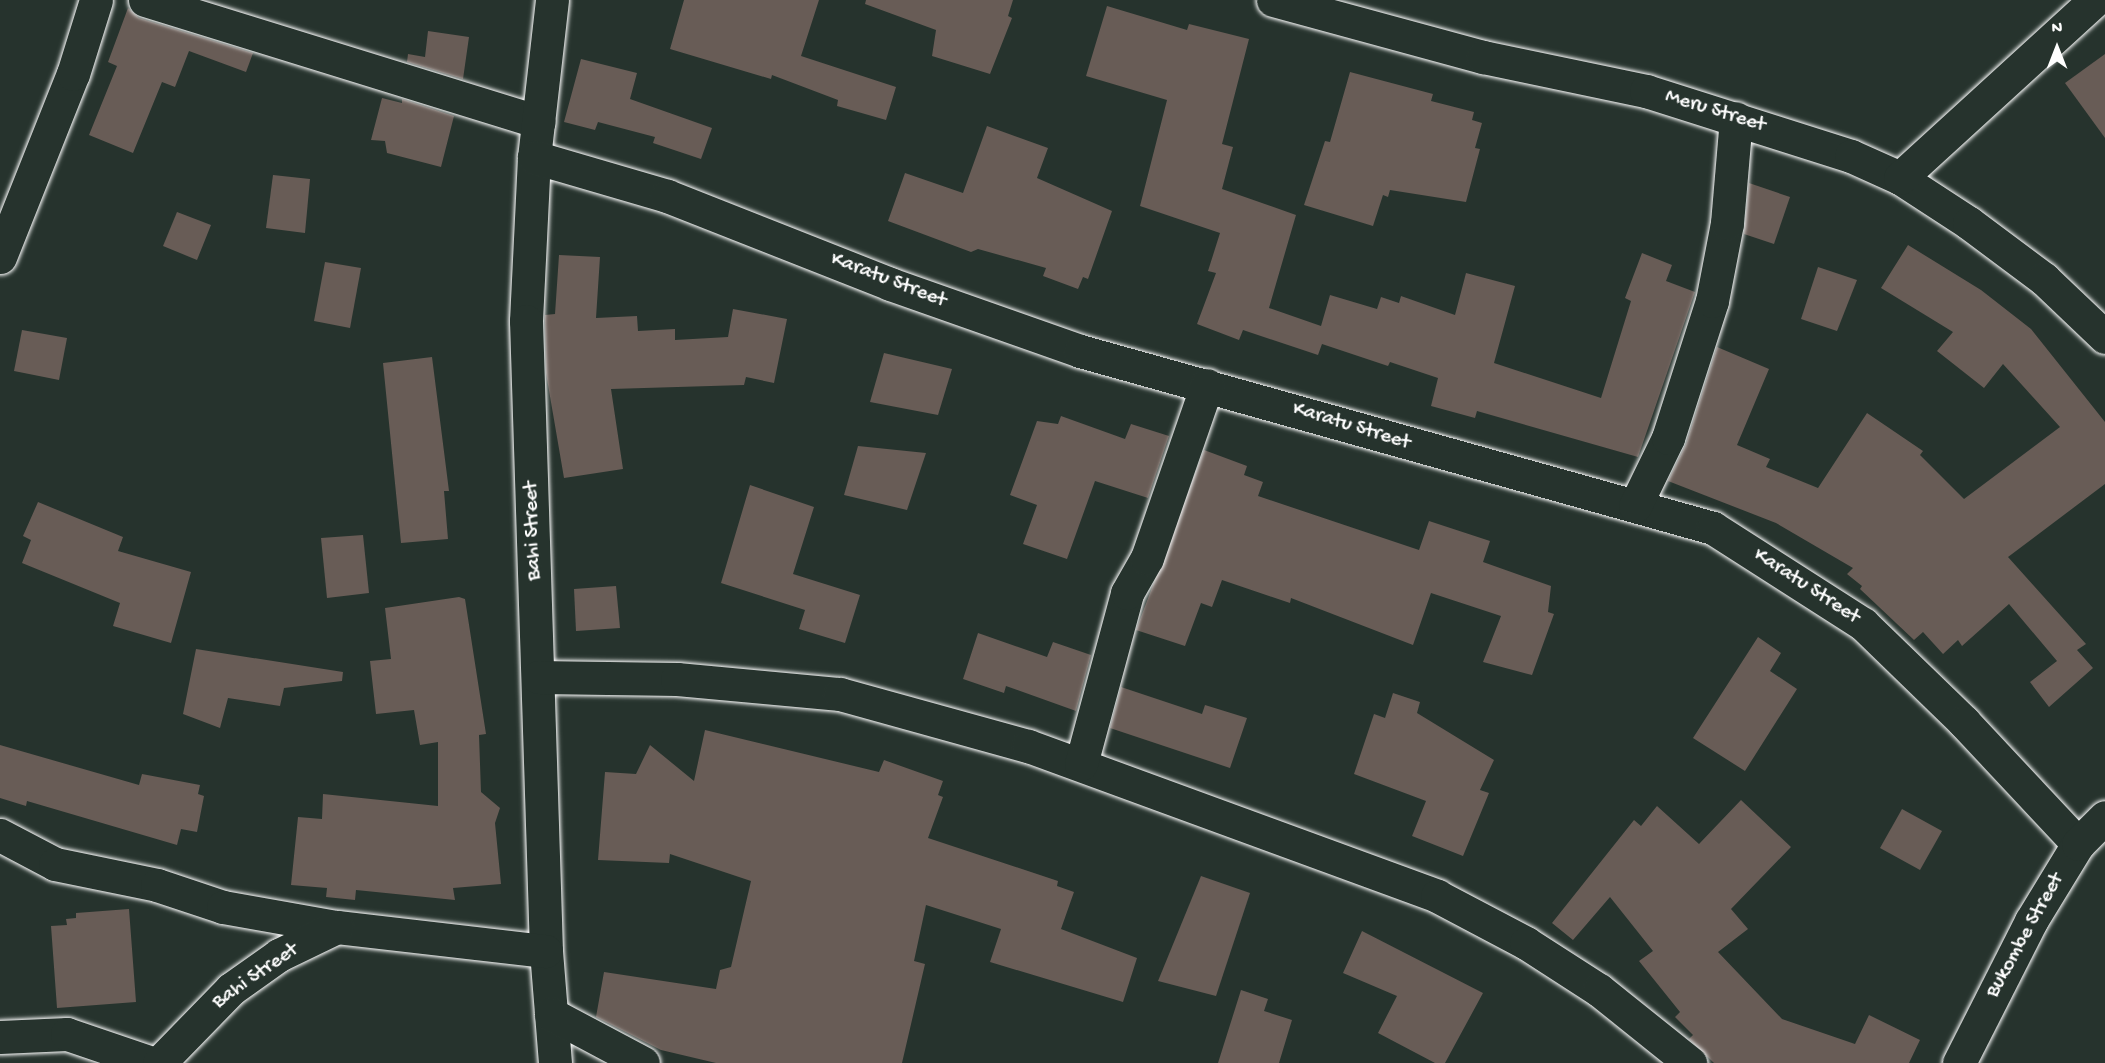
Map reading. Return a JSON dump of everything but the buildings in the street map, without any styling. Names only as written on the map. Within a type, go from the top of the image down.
[{"type":"street","points":[[0,257],[73,74],[96,0]]},
{"type":"street","points":[[145,0],[538,122]]},
{"type":"street","name":"Bahi Street","points":[[552,0],[534,157],[526,321],[546,951],[555,1063]]},
{"type":"street","name":"Meru Street","points":[[1273,0],[1483,57],[1646,91],[1851,156],[1900,178],[2044,279],[2105,337]]},
{"type":"street","points":[[1900,178],[2095,0]]},
{"type":"street","points":[[1635,506],[1668,438],[1712,301],[1727,223],[1736,118]]},
{"type":"street","name":"Karatu Street","points":[[534,157],[667,196],[890,284],[1080,351],[1207,385],[1386,440],[1713,528],[1863,624],[1964,722],[2078,844]]},
{"type":"street","points":[[1082,764],[1127,593],[1147,558],[1207,385]]},
{"type":"street","points":[[538,677],[677,679],[840,694],[978,730],[1082,764],[1437,896],[1526,943],[1599,990],[1690,1063]]},
{"type":"street","name":"Bukombe Street","points":[[1959,1063],[2031,921],[2078,844],[2105,817]]},
{"type":"street","points":[[0,835],[55,864],[93,875],[157,885],[223,907],[337,927],[546,951]]},
{"type":"street","name":"Bahi Street","points":[[159,1063],[231,989],[279,955],[337,927]]},
{"type":"street","points":[[551,1014],[643,1063]]},
{"type":"street","points":[[0,1037],[67,1034],[152,1063]]}]
